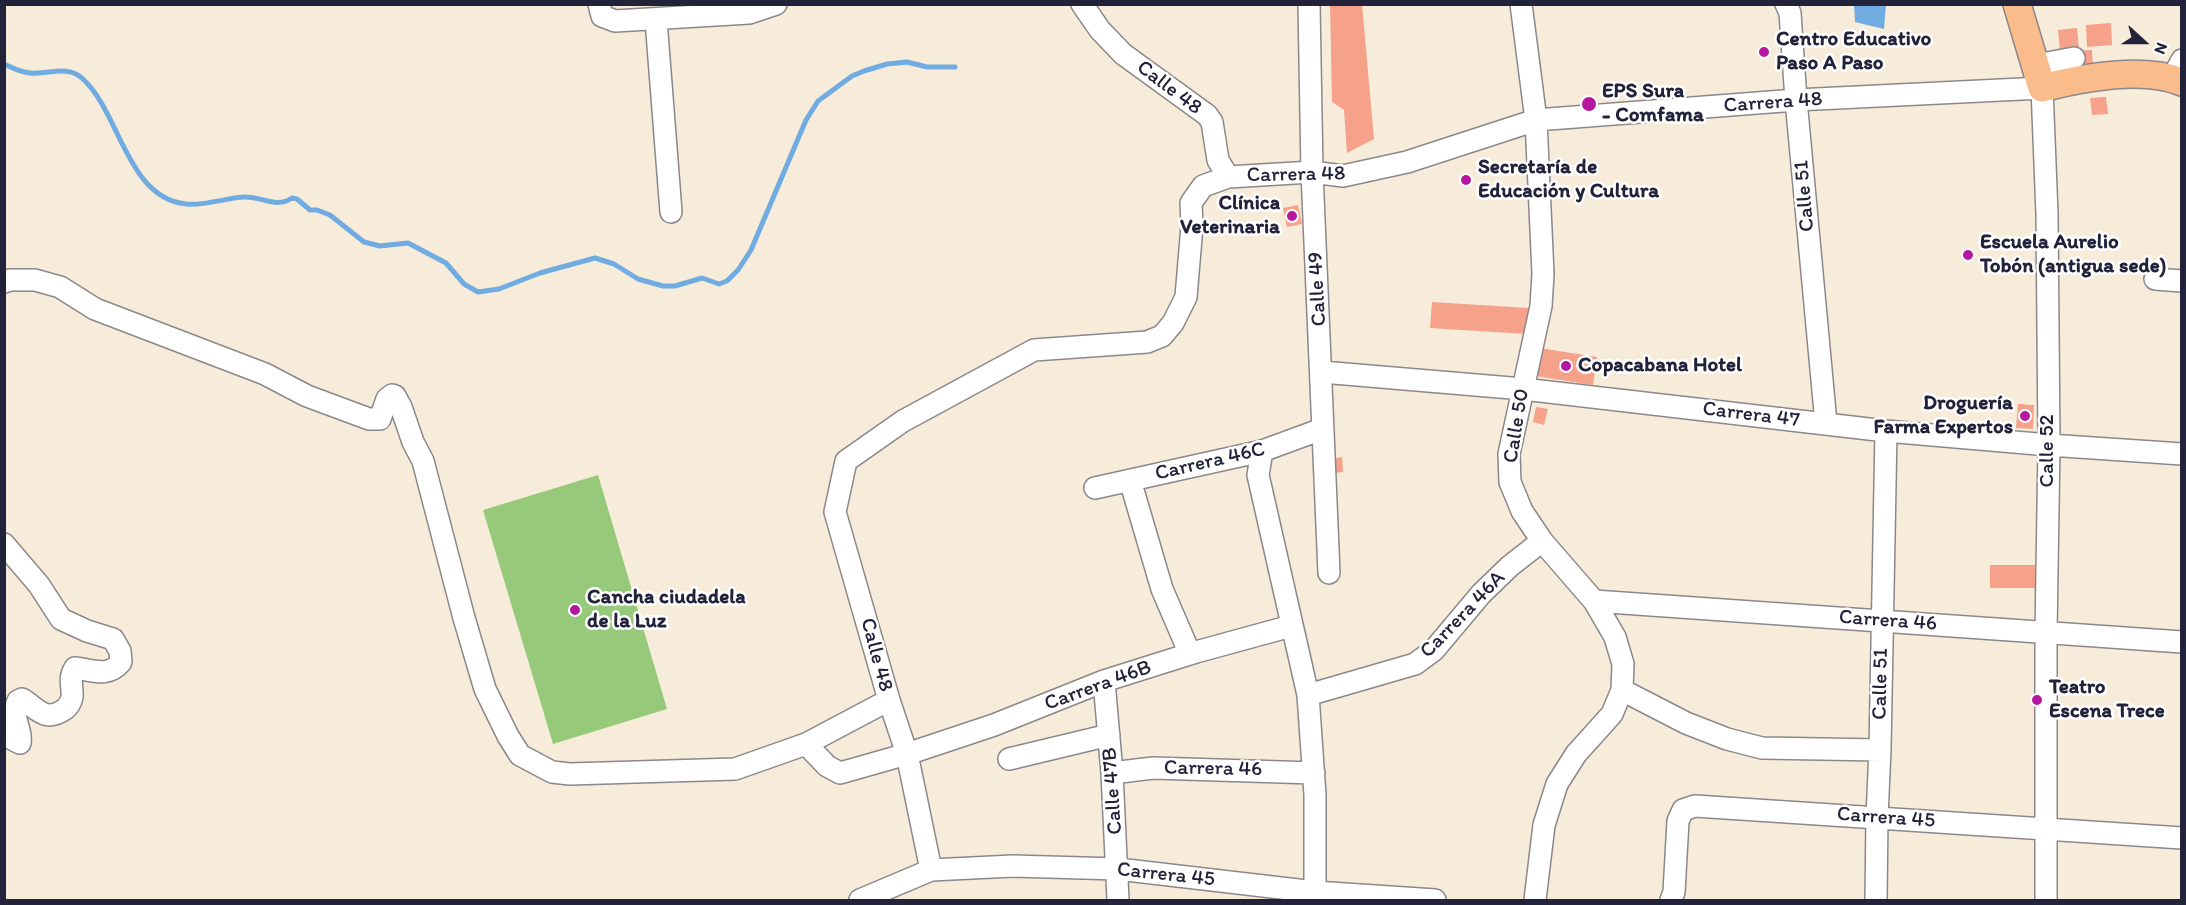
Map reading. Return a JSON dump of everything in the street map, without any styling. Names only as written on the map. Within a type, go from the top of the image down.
[{"type":"main road","name":"Calle 52","points":[[2017,4],[2039,77]]},
{"type":"main road","name":"Carrera 48","points":[[2039,77],[2083,68],[2133,74],[2178,73]]},
{"type":"street","points":[[601,10],[615,21],[656,20],[749,13],[776,4]]},
{"type":"street","name":"Calle 48","points":[[4,282],[35,280],[60,287],[95,309],[265,374],[308,396],[369,419],[380,419],[387,399],[392,395],[395,396],[423,462],[485,689],[520,755],[552,772],[570,774],[735,769],[806,744],[889,700],[835,512],[846,461],[903,421],[1034,350],[1147,342],[1162,336],[1173,323],[1186,297],[1192,226],[1191,204],[1203,186],[1228,177],[1218,160],[1212,122],[1207,115],[1123,54],[1100,30],[1082,4]]},
{"type":"street","name":"Calle 49","points":[[1309,4],[1312,172],[1329,573]]},
{"type":"street","name":"Calle 50","points":[[1521,4],[1536,120],[1543,274],[1541,306],[1509,454],[1510,482],[1522,511],[1542,541],[1594,601],[1615,637],[1623,664],[1622,690],[1612,714],[1576,754],[1557,784],[1544,825],[1535,900]]},
{"type":"street","name":"Calle 51","points":[[1786,4],[1790,13],[1826,423]]},
{"type":"street","points":[[656,20],[671,212]]},
{"type":"street","name":"Carrera 48","points":[[1228,177],[1312,172],[1343,176],[1407,162],[1536,120],[1796,100],[2039,77]]},
{"type":"street","name":"Calle 52","points":[[2039,77],[2047,214],[2049,445],[2046,900]]},
{"type":"street","points":[[2155,279],[2181,280]]},
{"type":"street","name":"Carrera 47","points":[[1322,372],[1523,389],[1886,431],[2181,454]]},
{"type":"street","name":"Carrera 46C","points":[[1095,488],[1262,451],[1322,429]]},
{"type":"street","name":"Calle 51","points":[[1876,900],[1886,431]]},
{"type":"street","points":[[1262,451],[1258,475],[1308,695],[1314,773],[1315,896]]},
{"type":"street","points":[[1130,480],[1162,589],[1190,654]]},
{"type":"street","name":"Carrera 46A","points":[[1308,695],[1415,664],[1434,650],[1482,594],[1510,566],[1542,541]]},
{"type":"street","points":[[4,544],[39,585],[61,619],[87,631],[113,639],[120,651],[121,662],[115,670],[107,672],[75,669],[70,676],[72,696],[69,706],[57,715],[37,711],[22,699],[18,701],[15,705],[15,723],[21,739],[20,743],[12,739],[4,728]]},
{"type":"street","name":"Carrera 46","points":[[1594,601],[2181,642]]},
{"type":"street","name":"Carrera 46B","points":[[806,744],[827,766],[840,773],[994,725],[1104,681],[1291,626]]},
{"type":"street","name":"Calle 47B","points":[[1104,681],[1112,773],[1118,900]]},
{"type":"street","points":[[1622,690],[1686,723],[1727,739],[1762,748],[1880,750]]},
{"type":"street","points":[[860,900],[931,870],[907,754],[889,700]]},
{"type":"street","points":[[1009,759],[1109,735]]},
{"type":"street","name":"Carrera 46","points":[[1112,773],[1153,768],[1314,773]]},
{"type":"street","name":"Carrera 45","points":[[1671,900],[1674,892],[1678,821],[1683,810],[1695,806],[2181,838]]},
{"type":"street","name":"Carrera 45","points":[[931,870],[1013,866],[1118,869],[1315,896],[1435,900]]},
{"type":"green space","name":"Cancha ciudadela de la Luz","points":[[598,475],[667,709],[553,744],[483,510]]},
{"type":"water","points":[[1854,5],[1886,5],[1884,29],[1855,22]]},
{"type":"building","points":[[1330,4],[1362,4],[1374,139],[1347,153],[1344,110],[1332,102]]},
{"type":"building","points":[[2111,23],[2112,45],[2087,47],[2086,25]]},
{"type":"building","points":[[2077,28],[2079,49],[2060,51],[2058,30]]},
{"type":"building","points":[[2092,50],[2093,67],[2075,68],[2073,51]]},
{"type":"building","points":[[2106,97],[2108,114],[2092,115],[2090,98]]},
{"type":"building","name":"Clínica Veterinaria","points":[[1298,205],[1302,224],[1287,227],[1283,208]]},
{"type":"building","points":[[1432,302],[1529,308],[1527,334],[1430,328]]},
{"type":"building","name":"Copacabana Hotel","points":[[1539,348],[1597,357],[1593,385],[1535,376]]},
{"type":"building","name":"Droguería Farma Expertos","points":[[2018,404],[2034,405],[2033,429],[2016,428]]},
{"type":"building","points":[[1536,407],[1548,409],[1544,425],[1533,422]]},
{"type":"building","points":[[1342,457],[1343,472],[1334,473],[1332,459]]},
{"type":"building","points":[[1990,565],[2035,565],[2035,588],[1990,588]]},
{"type":"waterway","points":[[4,64],[30,73],[71,72],[83,79],[96,94],[137,171],[150,187],[166,198],[186,204],[244,197],[275,202],[297,199],[310,210],[330,215],[364,242],[380,246],[408,243],[446,263],[464,284],[478,292],[499,289],[540,273],[595,258],[614,264],[638,279],[663,286],[675,286],[702,278],[719,284],[727,281],[738,270],[751,250],[806,120],[818,101],[852,76],[887,64],[907,62],[927,67],[955,67]]},
{"type":"place","name":"Centro Educativo Paso A Paso","points":[[1764,52]]},
{"type":"place","name":"EPS Sura - Comfama","points":[[1589,104]]},
{"type":"place","name":"Secretaría de Educación y Cultura","points":[[1466,180]]},
{"type":"place","name":"Clínica Veterinaria","points":[[1292,216]]},
{"type":"place","name":"Escuela Aurelio Tobón (antigua sede)","points":[[1968,255]]},
{"type":"place","name":"Copacabana Hotel","points":[[1566,366]]},
{"type":"place","name":"Droguería Farma Expertos","points":[[2025,416]]},
{"type":"place","name":"Cancha ciudadela de la Luz","points":[[575,610]]},
{"type":"place","name":"Teatro Escena Trece","points":[[2037,700]]}]
